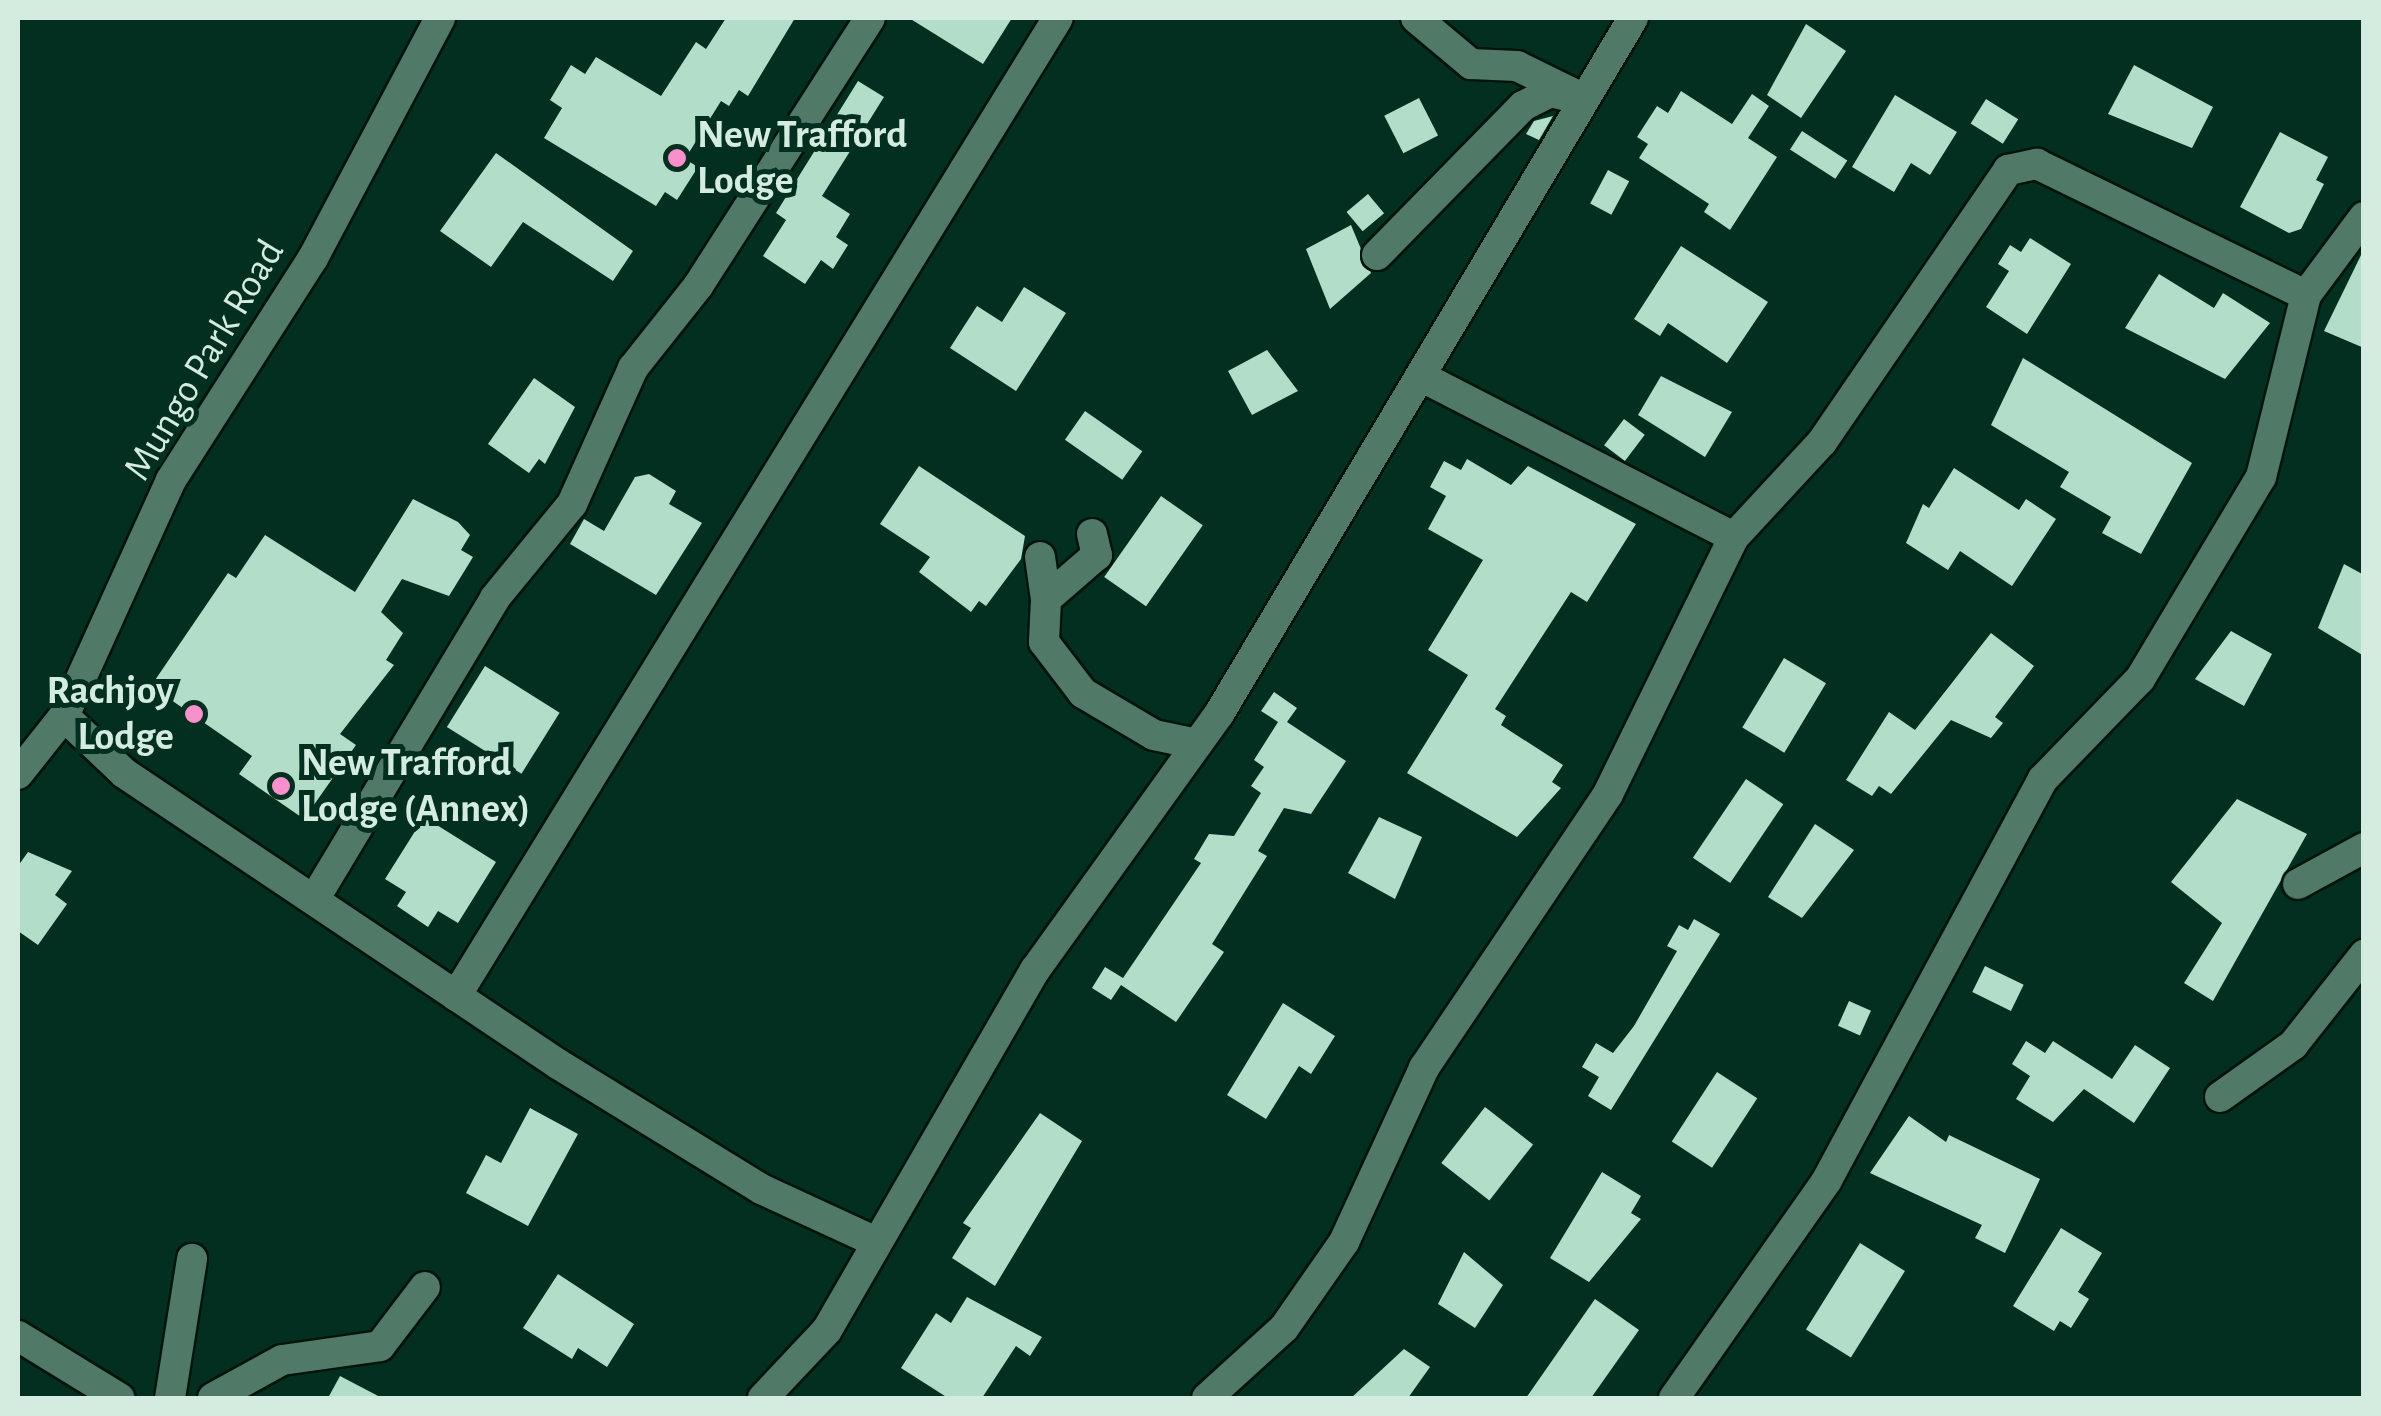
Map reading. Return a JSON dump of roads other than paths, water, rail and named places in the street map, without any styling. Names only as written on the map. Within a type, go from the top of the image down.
[{"type":"street","points":[[315,898],[495,598],[572,504],[633,368],[698,286],[870,18]]},
{"type":"street","points":[[456,996],[1058,18]]},
{"type":"street","points":[[1416,18],[1472,64],[1518,66],[1584,100]]},
{"type":"street","points":[[762,1398],[826,1330],[874,1241],[1035,970],[1197,744],[1424,378],[1633,18]]},
{"type":"street","name":"Mungo Park Road","points":[[18,774],[64,716],[171,480],[313,258],[433,27]]},
{"type":"street","points":[[1377,254],[1524,106],[1550,92],[1584,100]]},
{"type":"street","points":[[1206,1398],[1284,1328],[1344,1242],[1424,1068],[1608,794],[1734,538],[1822,442],[2015,164],[2037,164],[2116,198],[2306,295]]},
{"type":"street","points":[[1674,1398],[1827,1180],[2044,779],[2140,679],[2261,477],[2306,295],[2364,217]]},
{"type":"street","points":[[1424,378],[1734,538]]},
{"type":"street","points":[[1046,599],[1097,555],[1092,534]]},
{"type":"street","points":[[1040,557],[1046,599],[1044,642],[1083,692],[1154,735],[1197,744]]},
{"type":"street","points":[[64,716],[124,773],[456,996],[760,1189],[874,1241]]},
{"type":"street","points":[[2298,884],[2364,848]]},
{"type":"street","points":[[2220,1097],[2293,1045],[2364,955]]},
{"type":"street","points":[[170,1398],[192,1259]]},
{"type":"street","points":[[212,1398],[282,1360],[380,1346],[425,1287]]},
{"type":"street","points":[[21,1346],[119,1398]]},
{"type":"place","name":"New Trafford Lodge","points":[[677,158]]},
{"type":"place","name":"Rachjoy Lodge","points":[[194,714]]},
{"type":"place","name":"New Trafford Lodge (Annex)","points":[[281,786]]}]
